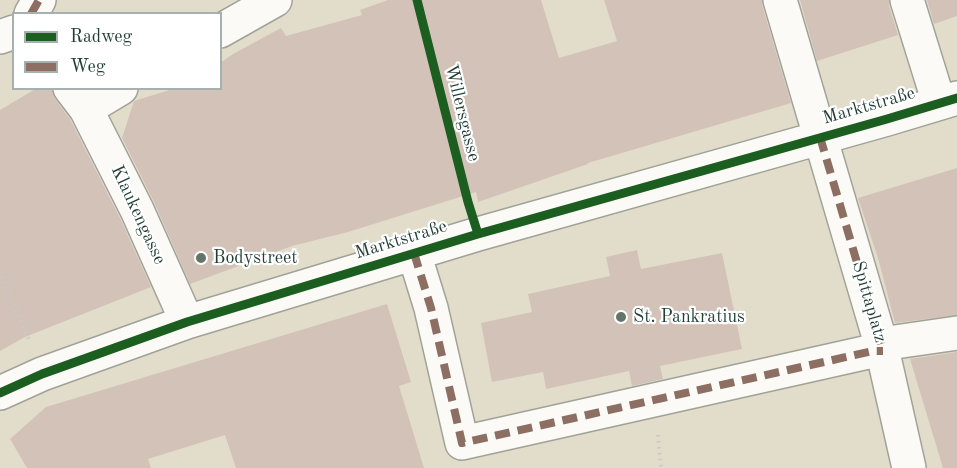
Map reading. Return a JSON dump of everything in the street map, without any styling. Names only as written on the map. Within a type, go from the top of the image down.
[{"type":"street","points":[[222,30],[275,0]]},
{"type":"street","name":"Spittaplatz","points":[[780,0],[882,347],[909,468]]},
{"type":"street","points":[[907,0],[948,100]]},
{"type":"street","points":[[78,99],[113,90]]},
{"type":"street","name":"Klaukengasse","points":[[78,99],[137,210],[187,322]]},
{"type":"street","name":"Marktstraße","points":[[0,393],[42,374],[187,322],[478,234],[948,100]]},
{"type":"street","points":[[414,253],[431,308],[462,443],[873,351],[882,347],[957,333]]},
{"type":"path","points":[[0,271],[42,374]]},
{"type":"building","points":[[388,0],[541,0],[559,58],[617,41],[604,0],[762,0],[791,103],[588,163],[478,202],[476,192],[348,232],[292,246],[190,284],[154,202],[122,138],[134,101],[170,90],[222,90],[222,62],[233,54],[281,28],[286,36],[362,15],[360,10]]},
{"type":"building","points":[[800,0],[889,0],[898,35],[817,61]]},
{"type":"building","points":[[927,0],[957,0],[957,16],[934,24]]},
{"type":"building","points":[[34,90],[53,90],[55,99],[70,119],[120,218],[151,287],[25,337],[0,351],[0,110]]},
{"type":"building","points":[[957,168],[957,315],[895,323],[878,258],[858,198]]},
{"type":"building","name":"St. Pankratius","points":[[637,250],[641,269],[722,253],[742,349],[660,366],[663,379],[632,386],[629,371],[546,389],[543,372],[492,382],[481,323],[532,312],[528,294],[610,276],[606,257]]},
{"type":"building","points":[[387,304],[411,382],[399,386],[424,468],[236,468],[225,435],[148,459],[151,468],[27,468],[10,439],[46,407]]},
{"type":"building","points":[[957,352],[957,468],[943,468],[910,359]]},
{"type":"marked path","points":[[32,12],[39,0]]},
{"type":"marked path","points":[[820,137],[881,344]]},
{"type":"marked path","points":[[414,253],[431,308],[462,443],[873,351],[883,351]]},
{"type":"cycle path","name":"Willersgasse","points":[[417,0],[478,234]]},
{"type":"cycle path","points":[[0,393],[42,374],[187,322],[478,234],[957,98]]},
{"type":"place","name":"Bodystreet","points":[[201,258]]},
{"type":"place","name":"St. Pankratius","points":[[621,317]]}]
